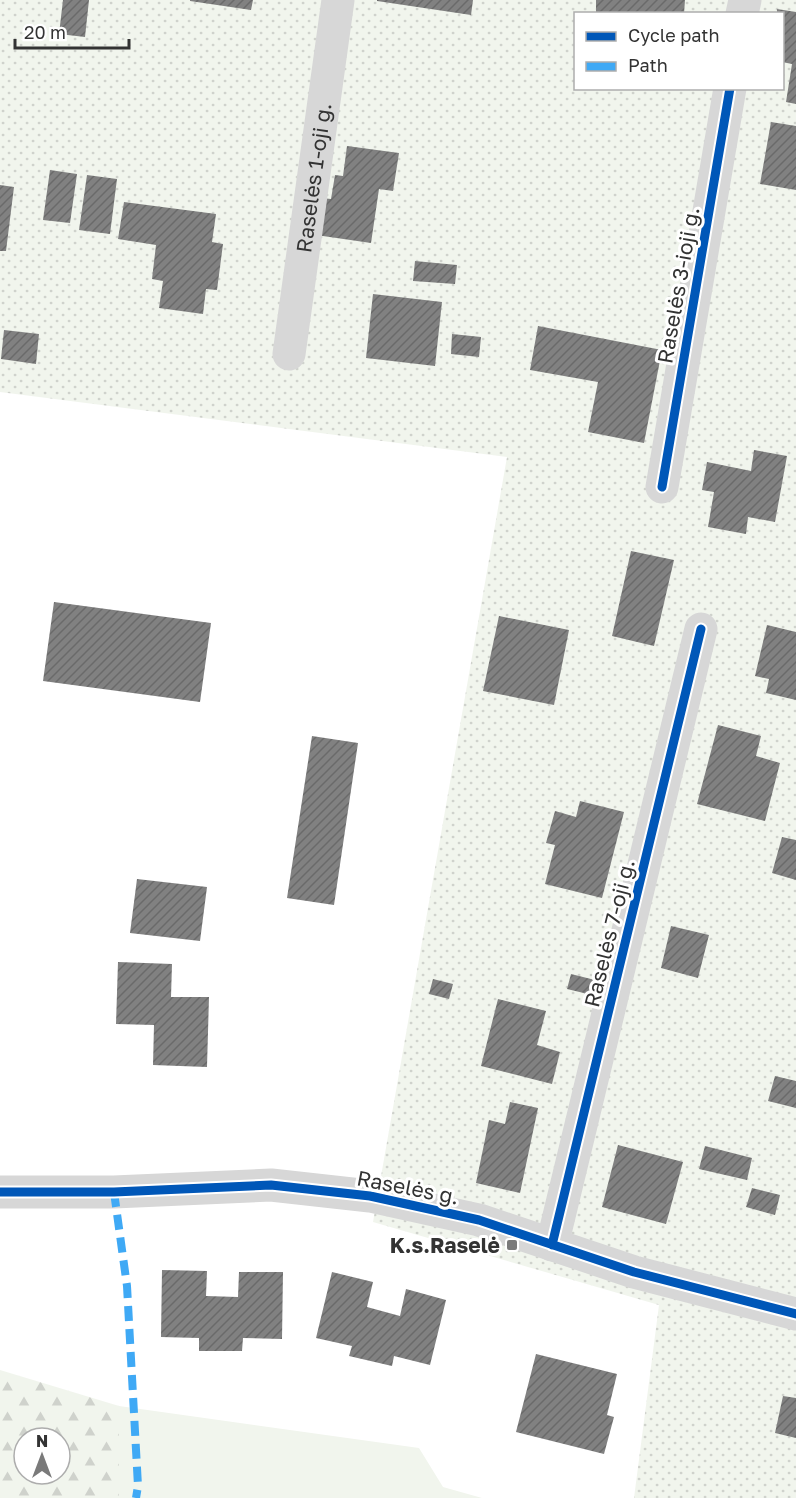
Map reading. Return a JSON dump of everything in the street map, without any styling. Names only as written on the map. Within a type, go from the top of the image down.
[{"type":"street","name":"Raselės 1-oji g.","points":[[289,354],[338,0]]},
{"type":"street","name":"Raselės 3-ioji g.","points":[[662,487],[730,90]]},
{"type":"street","name":"Raselės 7-oji g.","points":[[552,1245],[701,629]]},
{"type":"street","name":"Raselės g.","points":[[0,1192],[114,1192],[271,1185],[370,1196],[479,1220],[634,1272],[796,1314]]},
{"type":"green space","points":[[0,0],[796,0],[796,1498],[634,1498],[659,1305],[373,1222],[507,457],[0,392]]},
{"type":"green space","points":[[0,1370],[119,1406],[119,1498],[0,1498]]},
{"type":"green space","points":[[119,1406],[419,1448],[443,1487],[482,1498],[119,1498]]},
{"type":"building","points":[[63,0],[89,0],[85,37],[59,34]]},
{"type":"building","points":[[190,0],[253,0],[251,10]]},
{"type":"building","points":[[377,0],[473,0],[471,15]]},
{"type":"building","points":[[596,0],[685,0],[684,12],[596,12]]},
{"type":"building","points":[[777,9],[796,12],[796,104],[786,102],[792,64],[784,62],[784,12],[777,12]]},
{"type":"building","points":[[771,122],[796,126],[796,190],[760,184]]},
{"type":"building","points":[[347,146],[399,153],[393,191],[379,189],[371,243],[316,235],[322,198],[331,199],[335,175],[343,176]]},
{"type":"building","points":[[50,170],[77,174],[70,223],[43,220]]},
{"type":"building","points":[[87,175],[117,179],[110,234],[79,230]]},
{"type":"building","points":[[0,185],[14,187],[6,251],[0,251]]},
{"type":"building","points":[[124,202],[216,214],[212,242],[223,244],[217,290],[206,289],[203,314],[159,308],[163,281],[152,279],[156,245],[118,239]]},
{"type":"building","points":[[415,261],[457,265],[455,284],[413,281]]},
{"type":"building","points":[[373,294],[442,302],[435,366],[366,358]]},
{"type":"building","points":[[538,326],[662,350],[644,443],[588,432],[598,382],[530,370]]},
{"type":"building","points":[[4,330],[39,334],[36,364],[1,359]]},
{"type":"building","points":[[452,334],[481,337],[479,357],[451,354]]},
{"type":"building","points":[[754,450],[787,456],[775,522],[748,517],[746,534],[708,527],[714,492],[702,490],[707,462],[751,471]]},
{"type":"building","points":[[631,551],[674,560],[654,646],[612,636]]},
{"type":"building","points":[[54,602],[211,623],[200,702],[43,681]]},
{"type":"building","points":[[499,616],[569,630],[554,705],[483,691]]},
{"type":"building","points":[[767,625],[796,632],[796,700],[766,693],[769,679],[755,676]]},
{"type":"building","points":[[718,725],[761,736],[756,756],[780,763],[765,821],[697,804]]},
{"type":"building","points":[[312,736],[358,743],[334,905],[287,898]]},
{"type":"building","points":[[580,801],[624,812],[602,898],[545,884],[555,845],[546,843],[555,811],[576,817]]},
{"type":"building","points":[[782,837],[796,840],[796,880],[772,873]]},
{"type":"building","points":[[137,879],[207,887],[200,941],[130,933]]},
{"type":"building","points":[[671,926],[709,935],[698,978],[661,968]]},
{"type":"building","points":[[118,962],[172,964],[171,997],[209,997],[207,1067],[153,1065],[154,1025],[116,1024]]},
{"type":"building","points":[[571,974],[595,980],[592,995],[567,989]]},
{"type":"building","points":[[433,979],[453,984],[449,999],[429,994]]},
{"type":"building","points":[[498,999],[546,1011],[537,1045],[560,1052],[552,1084],[481,1066]]},
{"type":"building","points":[[775,1076],[796,1081],[796,1108],[768,1101]]},
{"type":"building","points":[[510,1102],[538,1108],[520,1193],[476,1183],[489,1120],[505,1124]]},
{"type":"building","points":[[618,1145],[683,1162],[666,1224],[602,1207]]},
{"type":"building","points":[[705,1146],[752,1158],[747,1180],[699,1169]]},
{"type":"building","points":[[752,1188],[780,1195],[775,1215],[746,1207]]},
{"type":"building","points":[[162,1270],[207,1271],[206,1296],[238,1297],[239,1272],[283,1272],[282,1339],[243,1338],[242,1351],[199,1351],[199,1338],[161,1337]]},
{"type":"building","points":[[332,1272],[373,1282],[367,1307],[400,1316],[406,1289],[446,1300],[430,1365],[394,1356],[392,1366],[349,1356],[352,1346],[316,1338]]},
{"type":"building","points":[[536,1354],[617,1374],[607,1415],[614,1417],[604,1454],[516,1432]]},
{"type":"building","points":[[783,1396],[796,1398],[796,1438],[775,1433]]},
{"type":"marked path","points":[[114,1192],[127,1286],[138,1486],[136,1498]]},
{"type":"cycle path","points":[[662,487],[730,90]]},
{"type":"cycle path","points":[[552,1245],[701,629]]},
{"type":"cycle path","points":[[0,1192],[114,1192],[271,1185],[370,1196],[479,1220],[634,1272],[796,1314]]},
{"type":"place","name":"K.s.Raselė","points":[[512,1245]]}]
